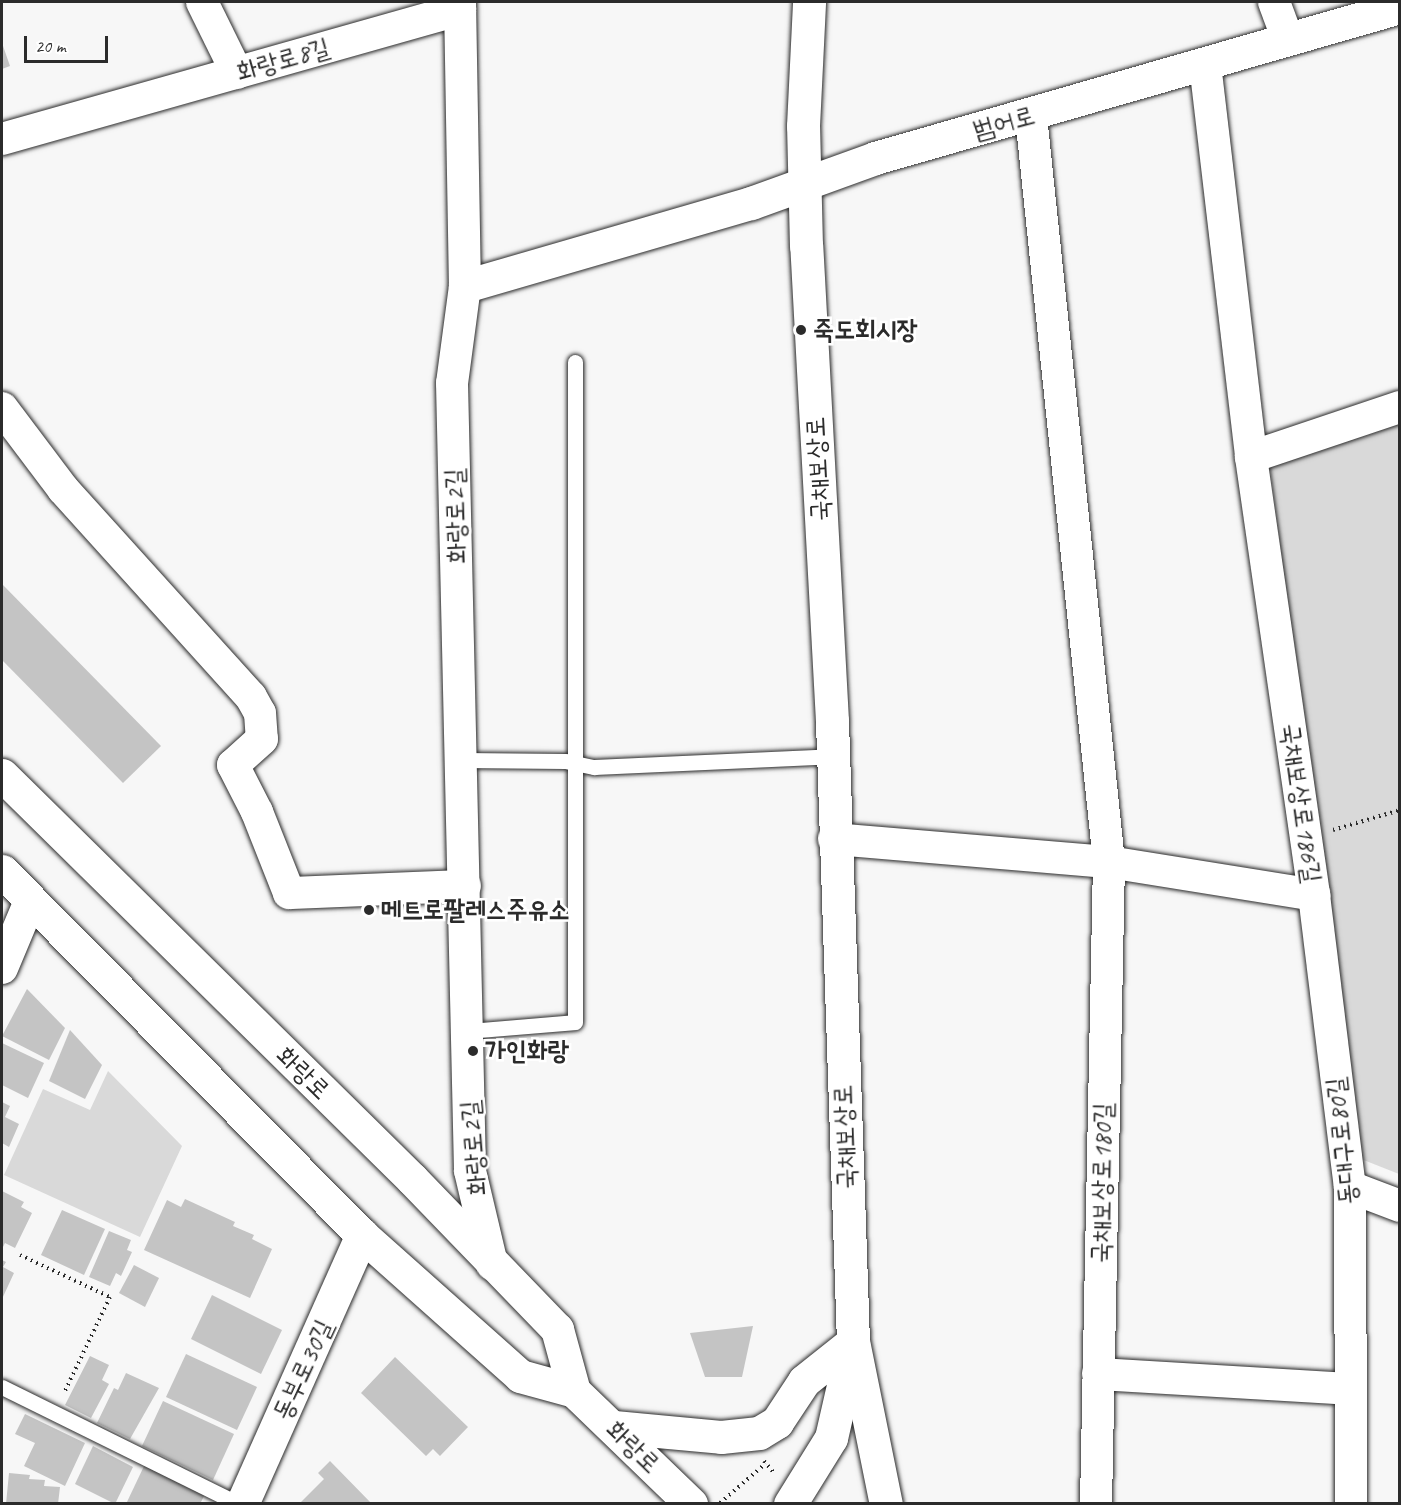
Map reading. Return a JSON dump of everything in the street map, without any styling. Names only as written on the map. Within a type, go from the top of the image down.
[{"type":"main road","name":"국채보상로","points":[[790,1503],[831,1438],[853,1342],[832,756],[805,183],[809,2]]},
{"type":"main road","name":"범어로","points":[[805,183],[875,158],[1031,116],[1400,7]]},
{"type":"main road","points":[[465,286],[751,203],[805,183]]},
{"type":"main road","name":"화랑로","points":[[2,775],[412,1179],[557,1329],[574,1391]]},
{"type":"main road","name":"화랑로","points":[[2,871],[362,1235],[520,1377],[574,1391],[691,1503]]},
{"type":"main road","name":"동부로30길","points":[[240,1503],[362,1235]]},
{"type":"main road","points":[[614,1427],[721,1437],[759,1433],[777,1422],[804,1381],[853,1342],[886,1503]]},
{"type":"street","points":[[202,2],[237,73]]},
{"type":"street","points":[[1274,2],[1288,40]]},
{"type":"street","name":"화랑로8길","points":[[2,139],[237,73],[460,5]]},
{"type":"street","name":"화랑로2길","points":[[460,5],[465,286],[452,384],[470,1171],[492,1264]]},
{"type":"street","points":[[1205,64],[1251,457],[1400,407]]},
{"type":"street","name":"국채보상로180길","points":[[1031,116],[1109,862],[1096,1503]]},
{"type":"street","points":[[2,408],[63,489],[251,697],[260,713],[262,739],[233,765],[290,893],[465,886]]},
{"type":"street","name":"국채보상로186길","points":[[834,839],[1109,862],[1314,895],[1251,457]]},
{"type":"street","name":"동대구로80길","points":[[1314,895],[1350,1187],[1351,1503]]},
{"type":"street","points":[[2,968],[30,901]]},
{"type":"street","points":[[1350,1187],[1400,1206]]},
{"type":"street","points":[[1098,1374],[1350,1389]]},
{"type":"lane","points":[[468,1031],[575,1022],[575,362]]},
{"type":"lane","points":[[462,760],[576,763],[594,767],[832,756]]},
{"type":"lane","points":[[2,1387],[240,1503]]},
{"type":"path","points":[[1306,838],[1400,810]]},
{"type":"path","points":[[20,1255],[110,1298],[55,1413]]},
{"type":"path","points":[[720,1503],[765,1464]]},
{"type":"shaded area","points":[[1399,418],[1399,1174],[1361,1159],[1269,460]]},
{"type":"shaded area","points":[[108,1071],[182,1146],[140,1237],[4,1175],[43,1089],[90,1110]]},
{"type":"building","points":[[2,43],[10,66],[2,69]]},
{"type":"building","points":[[2,584],[161,746],[123,783],[2,660]]},
{"type":"building","points":[[27,989],[65,1028],[49,1060],[2,1036]]},
{"type":"building","points":[[70,1030],[102,1065],[85,1099],[49,1081]]},
{"type":"building","points":[[2,1043],[44,1063],[28,1098],[2,1085]]},
{"type":"building","points":[[2,1102],[10,1106],[5,1117],[19,1124],[9,1147],[2,1143]]},
{"type":"building","points":[[2,1191],[24,1202],[21,1207],[32,1213],[15,1248],[5,1243],[2,1249]]},
{"type":"building","points":[[185,1199],[235,1222],[233,1226],[254,1235],[252,1239],[272,1249],[250,1298],[144,1250],[167,1200],[181,1207]]},
{"type":"building","points":[[62,1210],[105,1229],[84,1275],[41,1255]]},
{"type":"building","points":[[109,1231],[131,1240],[127,1250],[132,1252],[121,1276],[116,1273],[110,1286],[89,1277]]},
{"type":"building","points":[[2,1260],[6,1262],[3,1267],[14,1273],[2,1299]]},
{"type":"building","points":[[134,1265],[159,1278],[145,1307],[119,1293]]},
{"type":"building","points":[[212,1295],[282,1330],[261,1374],[191,1339]]},
{"type":"building","points":[[753,1326],[742,1377],[705,1377],[690,1333]]},
{"type":"building","points":[[186,1354],[257,1387],[237,1430],[166,1397]]},
{"type":"building","points":[[90,1356],[109,1365],[102,1380],[109,1384],[91,1418],[65,1405]]},
{"type":"building","points":[[395,1357],[468,1427],[440,1456],[433,1449],[426,1456],[361,1393]]},
{"type":"building","points":[[126,1373],[159,1388],[130,1439],[97,1423],[114,1388],[118,1390]]},
{"type":"building","points":[[163,1401],[234,1434],[213,1480],[142,1446]]},
{"type":"building","points":[[25,1414],[85,1443],[65,1486],[24,1466],[35,1443],[15,1434]]},
{"type":"building","points":[[93,1446],[133,1467],[115,1504],[75,1484]]},
{"type":"building","points":[[330,1461],[372,1504],[299,1504],[324,1479],[318,1473]]},
{"type":"building","points":[[145,1464],[205,1494],[200,1504],[126,1504]]},
{"type":"building","points":[[9,1473],[30,1475],[29,1479],[45,1480],[44,1486],[60,1487],[58,1504],[6,1504]]},
{"type":"place","name":"죽도회시장","points":[[801,330]]},
{"type":"place","name":"메트로팔레스주유소","points":[[369,910]]},
{"type":"place","name":"가인화랑","points":[[473,1051]]}]
